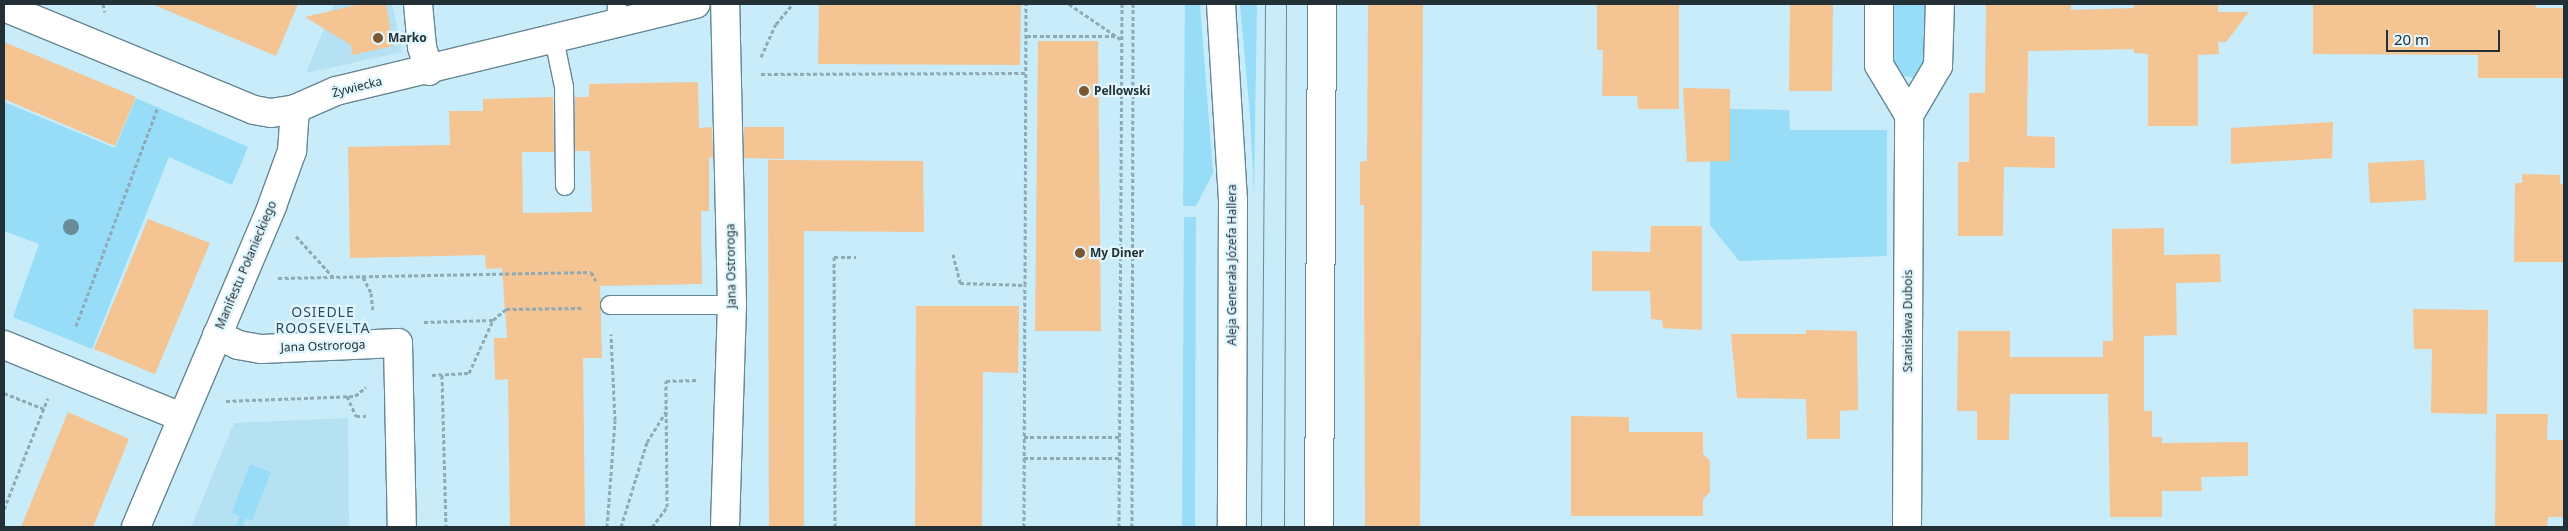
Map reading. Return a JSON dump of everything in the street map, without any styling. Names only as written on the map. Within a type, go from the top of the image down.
[{"type":"street","points":[[418,4],[422,47],[429,71]]},
{"type":"street","name":"Żywiecka","points":[[4,7],[45,13],[254,110],[271,113],[296,109],[336,91],[429,71],[554,39],[616,14],[696,4]]},
{"type":"street","name":"Jana Ostroroga","points":[[725,4],[732,305],[725,527]]},
{"type":"street","name":"Aleja Generała Józefa Hallera","points":[[1221,4],[1233,202],[1232,527]]},
{"type":"street","points":[[1318,527],[1322,4]]},
{"type":"street","points":[[1879,4],[1879,65],[1908,115],[1938,66],[1940,4]]},
{"type":"street","name":"Manifestu Połanieckiego","points":[[136,527],[272,206],[292,151],[296,109]]},
{"type":"street","name":"Stanisława Dubois","points":[[1907,527],[1908,115]]},
{"type":"street","name":"Jana Ostroroga","points":[[217,335],[238,345],[261,349],[398,343],[402,527]]},
{"type":"street","points":[[4,345],[181,418]]},
{"type":"lane","points":[[554,39],[564,87],[565,186]]},
{"type":"lane","points":[[610,305],[732,305]]},
{"type":"path","points":[[760,61],[776,24],[793,4]]},
{"type":"path","points":[[1024,527],[1025,285],[1023,151],[1027,36],[1026,4]]},
{"type":"path","points":[[1069,4],[1122,40]]},
{"type":"path","points":[[1119,527],[1122,4]]},
{"type":"path","points":[[1132,527],[1134,4]]},
{"type":"path","points":[[1027,36],[1116,36]]},
{"type":"path","points":[[758,68],[756,74],[1025,73]]},
{"type":"path","points":[[76,326],[159,104]]},
{"type":"path","points":[[1017,151],[1023,151]]},
{"type":"path","points":[[272,206],[334,278]]},
{"type":"path","points":[[953,254],[960,283],[1025,285]]},
{"type":"path","points":[[835,527],[834,257],[856,257]]},
{"type":"path","points":[[242,277],[334,278],[591,272],[610,305],[615,420],[607,527]]},
{"type":"path","points":[[363,277],[371,293]]},
{"type":"path","points":[[192,392],[219,402],[355,396],[369,384],[386,383],[399,376],[469,373],[493,320],[506,309],[610,305]]},
{"type":"path","points":[[414,322],[493,320]]},
{"type":"path","points":[[4,509],[61,368]]},
{"type":"path","points":[[442,374],[446,527]]},
{"type":"path","points":[[652,527],[667,507],[666,381],[730,380]]},
{"type":"path","points":[[4,393],[44,409]]},
{"type":"path","points":[[621,527],[647,442],[666,410]]},
{"type":"path","points":[[1024,437],[1120,437]]},
{"type":"path","points":[[1024,458],[1120,458]]},
{"type":"shaded area","points":[[334,4],[392,4],[402,52],[306,73]]},
{"type":"shaded area","points":[[1185,4],[1200,4],[1213,173],[1196,206],[1183,206]]},
{"type":"shaded area","points":[[1240,4],[1257,4],[1254,193],[1250,115]]},
{"type":"shaded area","points":[[1888,4],[1929,4],[1926,67],[1913,78],[1901,75],[1891,62]]},
{"type":"shaded area","points":[[136,98],[248,147],[232,185],[169,157],[92,349],[13,317],[39,244],[4,231],[4,102],[115,148]]},
{"type":"shaded area","points":[[1730,109],[1789,110],[1790,130],[1887,130],[1887,256],[1739,261],[1710,225],[1710,161],[1730,161]]},
{"type":"shaded area","points":[[1184,217],[1196,217],[1195,527],[1182,527]]},
{"type":"shaded area","points":[[348,418],[349,527],[191,527],[234,423]]},
{"type":"shaded area","points":[[250,464],[271,472],[252,521],[246,518],[242,527],[235,527],[240,516],[232,513]]},
{"type":"building","points":[[152,4],[298,4],[276,56]]},
{"type":"building","points":[[361,4],[386,4],[393,46],[352,55],[351,45],[305,17]]},
{"type":"building","points":[[819,4],[1021,4],[1020,65],[818,64]]},
{"type":"building","points":[[1368,4],[1423,4],[1420,527],[1365,527],[1364,205],[1360,205],[1360,162],[1367,161]]},
{"type":"building","points":[[1597,4],[1679,4],[1679,109],[1638,109],[1637,96],[1602,96],[1603,50],[1597,50]]},
{"type":"building","points":[[1790,4],[1833,4],[1832,91],[1789,91]]},
{"type":"building","points":[[1986,4],[2071,4],[2071,10],[2134,8],[2134,4],[2218,4],[2218,12],[2249,12],[2226,42],[2218,42],[2219,54],[2198,55],[2198,126],[2148,126],[2148,54],[2134,53],[2134,49],[2028,51],[2027,136],[2055,137],[2055,168],[2004,167],[2003,236],[1958,236],[1958,162],[1969,162],[1969,93],[1985,93]]},
{"type":"building","points":[[2313,4],[2536,4],[2536,8],[2564,8],[2564,78],[2478,78],[2478,55],[2313,54]]},
{"type":"building","points":[[1038,41],[1098,41],[1101,331],[1035,331]]},
{"type":"building","points":[[4,42],[136,97],[115,146],[4,99]]},
{"type":"building","points":[[698,82],[699,128],[712,127],[713,158],[709,157],[709,211],[701,211],[702,284],[600,286],[602,358],[583,358],[585,527],[510,527],[508,379],[495,380],[494,338],[507,338],[502,268],[486,269],[485,255],[350,258],[348,147],[450,145],[449,111],[483,111],[483,99],[553,97],[554,152],[522,152],[523,213],[592,212],[590,151],[575,151],[575,97],[589,97],[589,84]]},
{"type":"building","points":[[1683,88],[1730,89],[1730,161],[1687,162]]},
{"type":"building","points":[[2333,122],[2332,158],[2231,164],[2231,128]]},
{"type":"building","points":[[744,127],[784,127],[784,159],[744,158]]},
{"type":"building","points":[[768,160],[923,161],[924,232],[804,231],[804,527],[769,527]]},
{"type":"building","points":[[2424,160],[2426,200],[2370,203],[2368,163]]},
{"type":"building","points":[[2522,174],[2560,175],[2560,184],[2564,184],[2564,262],[2514,262],[2515,183],[2522,183]]},
{"type":"building","points":[[148,219],[210,243],[155,374],[94,349]]},
{"type":"building","points":[[1651,226],[1702,226],[1702,330],[1663,328],[1662,320],[1651,319],[1650,291],[1592,291],[1592,251],[1650,252]]},
{"type":"building","points":[[2164,228],[2164,255],[2220,254],[2221,282],[2176,283],[2177,335],[2144,336],[2144,411],[2152,411],[2152,437],[2162,437],[2162,443],[2248,442],[2248,476],[2201,477],[2202,491],[2162,491],[2162,517],[2110,517],[2108,394],[2010,394],[2009,440],[1977,440],[1977,411],[1957,411],[1958,331],[2010,331],[2010,357],[2103,357],[2103,341],[2113,341],[2112,229]]},
{"type":"building","points":[[916,306],[1019,306],[1018,373],[983,372],[982,527],[915,527]]},
{"type":"building","points":[[2413,309],[2488,310],[2487,414],[2431,413],[2432,349],[2414,349]]},
{"type":"building","points":[[1806,330],[1857,331],[1858,410],[1840,411],[1840,439],[1807,439],[1806,399],[1737,398],[1731,334],[1806,334]]},
{"type":"building","points":[[68,412],[129,439],[93,527],[21,527]]},
{"type":"building","points":[[2496,414],[2548,414],[2547,440],[2564,440],[2564,517],[2548,517],[2547,527],[2495,527]]},
{"type":"building","points":[[1571,416],[1629,417],[1629,432],[1703,432],[1703,454],[1710,461],[1710,492],[1703,499],[1703,516],[1571,516]]},
{"type":"tram line","points":[[1261,527],[1265,4]]},
{"type":"tram line","points":[[1284,527],[1286,4]]},
{"type":"place","name":"Marko","points":[[378,38]]},
{"type":"place","name":"Pellowski","points":[[1084,91]]},
{"type":"place","name":"My Diner","points":[[1080,253]]},
{"type":"district","name":"OSIEDLE ROOSEVELTA","points":[[323,320]]}]
